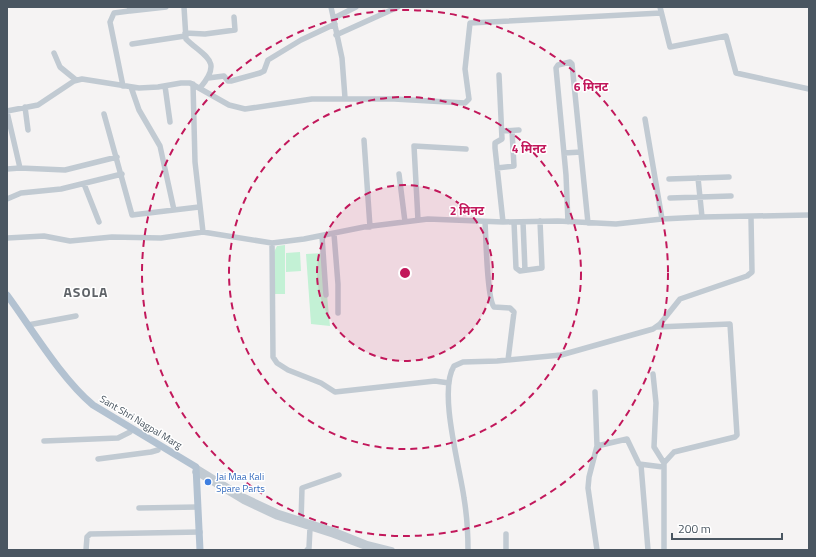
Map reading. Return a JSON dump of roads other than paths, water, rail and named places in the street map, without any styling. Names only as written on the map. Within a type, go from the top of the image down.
[{"type":"main road","name":"Sant Shri Nagpal Marg","points":[[7,295],[71,383],[84,398],[97,408],[196,469]]},
{"type":"main road","name":"Sant Shri Nagpal Marg","points":[[7,302],[73,392],[89,408],[158,450],[196,469]]},
{"type":"main road","points":[[196,469],[200,550]]},
{"type":"street","points":[[123,86],[110,22],[114,13],[130,9],[166,7]]},
{"type":"street","points":[[184,7],[185,35],[209,58],[210,70],[208,78],[200,88]]},
{"type":"street","points":[[331,7],[342,58],[345,98]]},
{"type":"street","points":[[208,78],[224,76],[228,81],[231,81],[260,74],[264,71],[267,60],[356,7]]},
{"type":"street","points":[[336,35],[398,7]]},
{"type":"street","points":[[20,168],[7,111],[42,103],[76,80],[88,80],[131,87],[164,86],[181,83],[193,84],[229,106],[245,109],[308,99],[345,98],[468,102],[469,99],[465,69],[470,23],[661,10],[670,47],[726,36],[736,73],[809,89]]},
{"type":"street","points":[[132,44],[185,35],[235,30],[234,16]]},
{"type":"street","points":[[54,53],[60,67],[76,80]]},
{"type":"street","points":[[568,222],[564,153],[556,68],[558,65],[570,62],[572,64],[588,223]]},
{"type":"street","points":[[499,75],[502,139],[495,144],[503,222]]},
{"type":"street","points":[[193,84],[196,162],[203,232]]},
{"type":"street","points":[[164,86],[170,122]]},
{"type":"street","points":[[131,87],[139,110],[160,146],[174,210]]},
{"type":"street","points":[[25,107],[28,130]]},
{"type":"street","points":[[104,114],[122,174],[132,215],[200,207]]},
{"type":"street","points":[[645,119],[662,219]]},
{"type":"street","points":[[502,131],[519,130]]},
{"type":"street","points":[[497,168],[514,166],[512,131]]},
{"type":"street","points":[[364,140],[370,227]]},
{"type":"street","points":[[418,220],[414,146],[466,149]]},
{"type":"street","points":[[564,153],[580,152]]},
{"type":"street","points":[[7,169],[20,168],[64,170],[117,157]]},
{"type":"street","points":[[7,199],[21,193],[56,190],[122,174]]},
{"type":"street","points":[[399,174],[405,222]]},
{"type":"street","points":[[669,180],[729,177]]},
{"type":"street","points":[[698,178],[702,217]]},
{"type":"street","points":[[84,184],[99,222]]},
{"type":"street","points":[[670,198],[731,196]]},
{"type":"street","points":[[7,238],[44,236],[70,241],[112,238],[175,237],[203,232],[272,243],[418,220],[485,222],[540,221],[622,224],[662,219],[702,217],[809,216]]},
{"type":"street","points":[[657,327],[680,299],[747,276],[752,272],[751,217]]},
{"type":"street","points":[[514,222],[516,268],[520,271],[542,268],[540,221]]},
{"type":"street","points":[[485,222],[488,255],[488,279],[491,303],[494,307],[510,308],[514,312],[508,360]]},
{"type":"street","points":[[523,222],[525,270]]},
{"type":"street","points":[[334,234],[338,284],[338,313]]},
{"type":"street","points":[[322,236],[326,295]]},
{"type":"street","points":[[272,243],[273,357],[277,363],[288,370],[321,383],[336,392],[413,383],[449,383]]},
{"type":"street","points":[[28,325],[76,316]]},
{"type":"street","points":[[468,550],[468,530],[464,498],[450,415],[449,383],[452,368],[457,363],[561,355],[657,327],[730,324],[737,435],[735,437],[674,452],[663,465],[641,466]]},
{"type":"street","points":[[653,374],[656,403],[654,447],[663,465],[664,550]]},
{"type":"street","points":[[595,392],[597,446],[588,488],[597,550]]},
{"type":"street","points":[[44,441],[118,438],[130,432]]},
{"type":"street","points":[[597,446],[627,439],[636,459],[641,466],[648,550]]},
{"type":"street","points":[[98,459],[158,450]]},
{"type":"street","name":"Sant Shri Nagpal Marg","points":[[196,469],[243,501],[277,517],[333,530],[368,544],[392,550]]},
{"type":"street","points":[[301,522],[302,488],[338,475]]},
{"type":"street","points":[[139,508],[198,507]]},
{"type":"street","name":"Sant Shri Nagpal Marg","points":[[301,522],[310,528],[370,550]]},
{"type":"street","points":[[307,550],[309,548],[310,528]]},
{"type":"street","points":[[86,550],[87,537],[90,534],[200,532]]},
{"type":"street","points":[[506,534],[506,550]]},
{"type":"place","name":"Jai Maa Kali Spare Parts","points":[[208,482]]},
{"type":"district","name":"ASOLA","points":[[86,291]]}]
